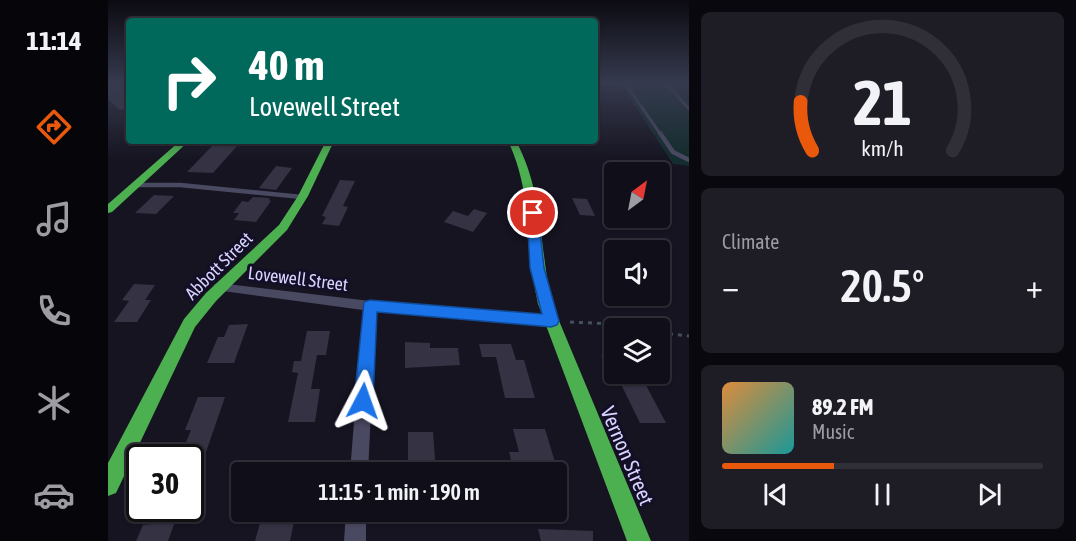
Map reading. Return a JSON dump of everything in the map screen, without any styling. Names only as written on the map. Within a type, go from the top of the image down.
[{"type":"street","points":[[108,210],[182,144]]},
{"type":"street","name":"Abbott Street","points":[[108,485],[189,323],[201,305],[284,226],[302,197],[328,144]]},
{"type":"street","name":"Vernon Street","points":[[514,144],[520,153],[531,189],[537,268],[551,321],[588,419],[639,541]]},
{"type":"street","name":"Lovewell Street","points":[[219,287],[370,306],[551,321]]},
{"type":"street","points":[[360,462],[370,306]]},
{"type":"street","points":[[354,541],[355,522]]},
{"type":"lane","points":[[643,108],[673,152],[689,160]]},
{"type":"lane","points":[[134,186],[180,185],[302,197]]},
{"type":"path","points":[[551,321],[604,323]]},
{"type":"path","points":[[670,334],[689,336]]},
{"type":"green space","points":[[637,108],[689,108],[689,166],[673,164]]},
{"type":"building","points":[[213,145],[237,146],[213,173],[187,172]]},
{"type":"building","points":[[276,166],[292,168],[276,190],[259,188]]},
{"type":"building","points":[[340,180],[355,181],[343,206],[348,207],[339,226],[322,224],[326,217],[322,216]]},
{"type":"building","points":[[154,195],[174,196],[156,214],[135,213]]},
{"type":"building","points":[[253,197],[270,198],[271,201],[256,222],[234,220],[239,213],[233,213],[242,201],[248,202]]},
{"type":"building","points":[[572,198],[587,199],[595,216],[580,215]]},
{"type":"building","points":[[474,209],[487,213],[473,232],[444,222],[453,211],[468,216]]},
{"type":"building","points":[[134,284],[155,285],[145,300],[151,300],[137,322],[114,322],[129,301],[122,300]]},
{"type":"building","points":[[248,324],[234,363],[207,363],[218,337],[224,337],[229,325]]},
{"type":"building","points":[[307,331],[330,331],[326,355],[317,355],[311,389],[320,389],[315,422],[288,422],[298,373],[292,372],[294,361],[301,361]]},
{"type":"building","points":[[405,342],[430,343],[430,348],[458,348],[460,365],[405,368]]},
{"type":"building","points":[[479,344],[511,344],[516,360],[524,360],[535,398],[505,398],[496,357],[482,357]]},
{"type":"building","points":[[621,384],[645,384],[666,423],[640,423]]},
{"type":"building","points":[[198,397],[225,397],[206,452],[204,452],[204,444],[185,444],[191,430],[185,430]]},
{"type":"building","points":[[513,429],[545,429],[555,462],[512,462],[509,452],[519,452]]},
{"type":"building","points":[[408,432],[433,432],[435,462],[408,462]]},
{"type":"building","points":[[153,522],[175,522],[168,541],[136,541],[143,525]]},
{"type":"building","points":[[260,522],[294,522],[290,541],[255,541]]},
{"type":"building","points":[[538,529],[593,531],[593,541],[541,541]]},
{"type":"traffic: fast","points":[[108,210],[182,144]]},
{"type":"traffic: fast","points":[[108,485],[189,323],[211,297],[283,227],[303,196],[329,144]]},
{"type":"traffic: fast","points":[[514,144],[528,179],[537,262],[545,304],[639,541]]},
{"type":"route","points":[[363,401],[370,306],[551,321],[537,268],[533,213]]}]
